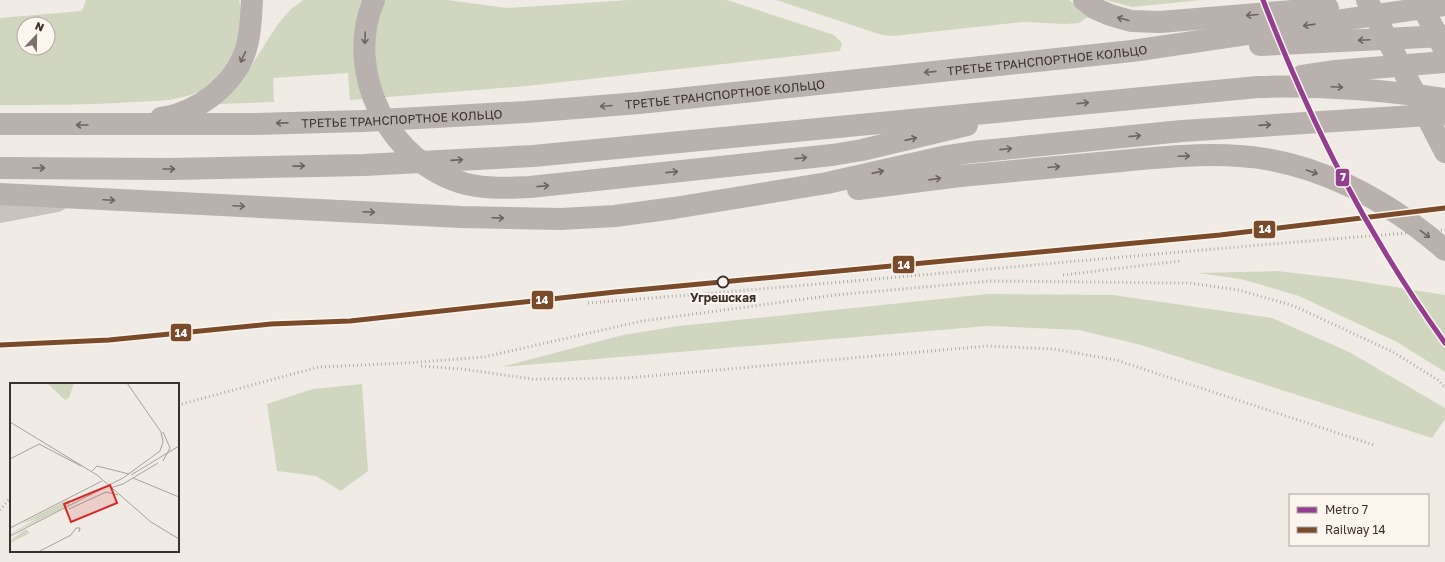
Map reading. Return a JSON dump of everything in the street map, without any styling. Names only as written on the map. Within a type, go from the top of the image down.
[{"type":"main road","points":[[107,125],[166,117],[195,107],[214,94],[232,75],[246,50],[250,33],[252,0]]},
{"type":"main road","points":[[374,0],[365,30],[364,50],[370,90],[377,107],[390,131],[411,155],[428,167],[466,184],[485,187],[530,188],[832,155],[870,148],[1045,107]]},
{"type":"main road","points":[[1084,0],[1110,15],[1131,21],[1160,22],[1431,0]]},
{"type":"main road","points":[[1367,0],[1445,152]]},
{"type":"main road","points":[[1420,0],[1445,51]]},
{"type":"main road","name":"ТРЕТЬЕ ТРАНСПОРТНОЕ КОЛЬЦО","points":[[0,124],[107,125],[363,121],[526,112],[639,103],[1132,51],[1445,5]]},
{"type":"main road","points":[[1132,51],[1445,36]]},
{"type":"main road","points":[[1186,93],[1335,70],[1445,62]]},
{"type":"main road","points":[[0,168],[171,169],[450,161],[644,146],[834,126],[1258,87],[1302,85],[1349,87],[1445,99]]},
{"type":"main road","points":[[0,194],[515,219],[561,219],[615,216],[674,208],[827,183],[946,156],[974,152],[1182,131],[1445,114]]},
{"type":"main road","points":[[674,208],[700,210],[960,176],[1174,156],[1241,156],[1275,161],[1342,182],[1376,199],[1404,217],[1445,250]]},
{"type":"street","points":[[0,214],[22,208],[88,199]]},
{"type":"green space","points":[[86,0],[239,0],[242,24],[236,47],[222,72],[212,83],[200,91],[184,97],[168,100],[84,104],[0,105],[0,18],[16,17],[16,56],[56,56],[56,16],[23,16],[82,11]]},
{"type":"green space","points":[[303,0],[447,0],[507,8],[630,0],[727,0],[834,35],[842,43],[840,51],[527,86],[350,100],[348,73],[273,78],[274,102],[218,104],[238,86],[278,24],[291,9]]},
{"type":"green space","points":[[776,0],[1069,0],[1089,16],[1079,23],[1066,24],[1023,22],[893,36],[882,35]]},
{"type":"green space","points":[[1106,0],[1201,0],[1132,7]]},
{"type":"green space","points":[[1277,271],[1345,279],[1445,295],[1445,372],[1397,342],[1299,296],[1241,279],[1198,273]]},
{"type":"green space","points":[[988,294],[1113,295],[1272,318],[1349,352],[1445,408],[1445,419],[1432,438],[1141,345],[1079,330],[987,326],[501,367],[623,335],[679,326]]},
{"type":"green space","points":[[362,384],[368,471],[341,491],[316,476],[277,471],[267,404],[313,389]]},
{"type":"railway","points":[[588,303],[1445,230]]},
{"type":"railway","points":[[1063,275],[1181,261]]},
{"type":"railway","points":[[179,405],[319,367],[406,363],[484,357],[642,321],[835,295],[991,281],[1189,283],[1239,290],[1294,306],[1393,352],[1438,380],[1445,387]]},
{"type":"railway","points":[[421,366],[461,369],[533,379],[627,378],[987,346],[1053,349],[1116,360],[1374,445]]},
{"type":"railway","points":[[0,510],[10,498]]},
{"type":"metro line","name":"7","points":[[1263,0],[1301,91],[1343,178],[1390,261],[1445,343]]},
{"type":"rail line","name":"14","points":[[0,345],[109,340],[271,324],[350,321],[615,292],[1220,235],[1445,208]]},
{"type":"place","name":"Угрешская","points":[[723,282]]}]
